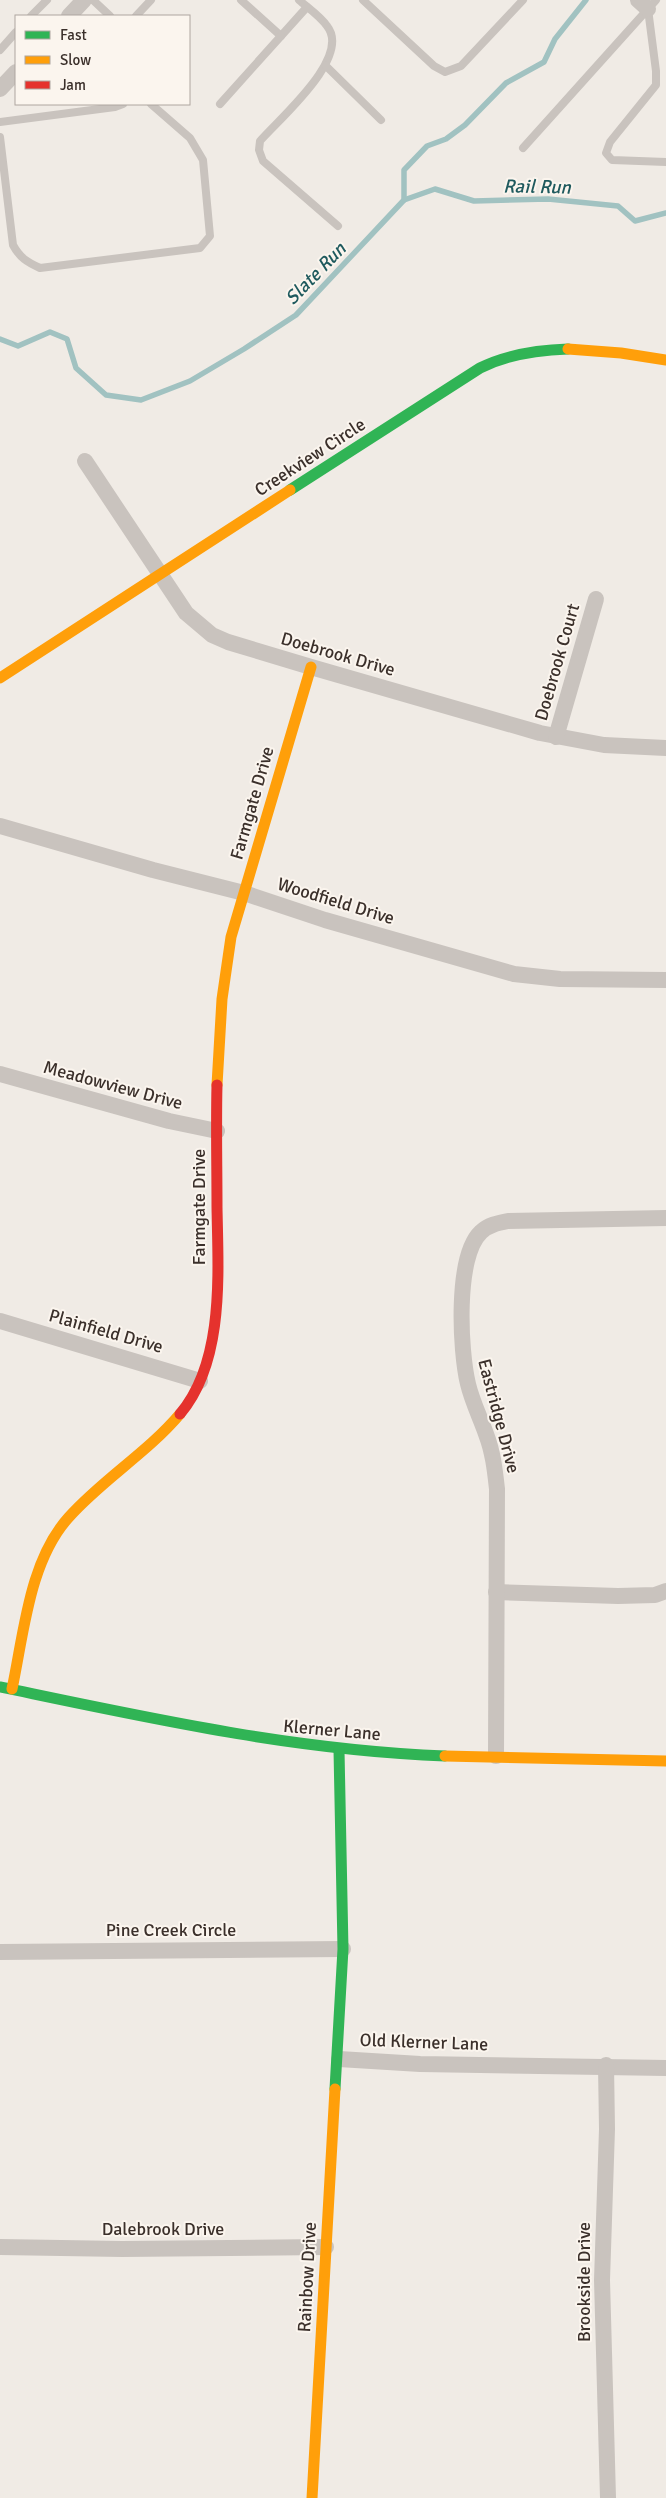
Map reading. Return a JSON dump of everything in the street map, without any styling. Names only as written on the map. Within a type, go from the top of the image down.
[{"type":"street","points":[[70,15],[84,0]]},
{"type":"street","points":[[0,89],[15,73]]},
{"type":"street","name":"Creekview Circle","points":[[0,678],[488,364],[530,350],[553,349],[609,352],[666,360]]},
{"type":"street","name":"Doebrook Drive","points":[[85,461],[186,613],[212,635],[228,642],[311,668],[556,737],[604,745],[666,748]]},
{"type":"street","name":"Doebrook Court","points":[[556,737],[596,600]]},
{"type":"street","name":"Farmgate Drive","points":[[12,1689],[40,1558],[50,1540],[63,1522],[94,1492],[162,1437],[177,1422],[200,1381],[215,1323],[217,1131],[224,982],[231,937],[311,668]]},
{"type":"street","name":"Woodfield Drive","points":[[0,826],[153,870],[244,893],[324,920],[514,974],[560,979],[666,980]]},
{"type":"street","name":"Meadowview Drive","points":[[0,1074],[160,1119],[217,1131]]},
{"type":"street","name":"Eastridge Drive","points":[[496,1756],[497,1489],[492,1452],[467,1382],[462,1343],[463,1286],[466,1256],[480,1232],[493,1224],[508,1221],[666,1218]]},
{"type":"street","name":"Plainfield Drive","points":[[0,1321],[200,1381]]},
{"type":"street","points":[[496,1592],[618,1596],[655,1594],[666,1591]]},
{"type":"street","name":"Klerner Lane","points":[[0,1687],[160,1722],[278,1743],[339,1750],[666,1761]]},
{"type":"street","name":"Old Klerner Lane","points":[[339,1750],[343,1949],[339,2059],[420,2064],[606,2065],[666,2068]]},
{"type":"street","name":"Pine Creek Circle","points":[[0,1952],[343,1949]]},
{"type":"street","name":"Rainbow Drive","points":[[312,2498],[332,2129],[339,2059]]},
{"type":"street","name":"Brookside Drive","points":[[606,2065],[607,2128],[602,2280],[608,2498]]},
{"type":"street","name":"Dalebrook Drive","points":[[0,2247],[122,2250],[326,2247]]},
{"type":"lane","points":[[32,15],[47,0]]},
{"type":"lane","points":[[93,0],[109,15]]},
{"type":"lane","points":[[137,15],[151,0]]},
{"type":"lane","points":[[241,0],[281,36]]},
{"type":"lane","points":[[299,0],[328,26],[333,37],[333,48],[326,66],[260,140],[259,150],[263,160],[338,226]]},
{"type":"lane","points":[[363,0],[434,66],[445,72],[461,66],[524,0]]},
{"type":"lane","points":[[524,148],[647,3]]},
{"type":"lane","points":[[647,3],[656,71],[656,85],[610,142],[606,153],[612,160],[666,162]]},
{"type":"lane","points":[[220,104],[307,7]]},
{"type":"lane","points":[[0,50],[15,33]]},
{"type":"lane","points":[[326,66],[381,120]]},
{"type":"lane","points":[[0,122],[120,105]]},
{"type":"lane","points":[[0,137],[13,245],[26,262],[40,268],[200,248],[210,236],[203,160],[190,138],[152,105]]},
{"type":"waterway","name":"Slate Run","points":[[0,339],[18,346],[50,332],[67,339],[76,368],[106,395],[141,400],[190,381],[296,315],[404,200],[404,170],[427,146],[446,139],[465,125],[506,83],[544,62],[555,39],[586,0]]},
{"type":"waterway","name":"Rail Run","points":[[404,200],[435,189],[474,201],[548,199],[618,206],[635,221],[666,213]]},
{"type":"traffic: fast","points":[[290,490],[480,368],[501,359],[523,354],[568,349]]},
{"type":"traffic: fast","points":[[0,1687],[166,1721],[276,1740],[388,1753],[445,1756]]},
{"type":"traffic: fast","points":[[335,2089],[343,1949],[339,1750]]},
{"type":"traffic: slow","points":[[568,349],[621,353],[666,360]]},
{"type":"traffic: slow","points":[[0,678],[290,490]]},
{"type":"traffic: slow","points":[[217,1085],[222,999],[231,937],[311,667]]},
{"type":"traffic: slow","points":[[12,1689],[30,1598],[45,1555],[56,1535],[82,1503],[154,1441],[180,1414]]},
{"type":"traffic: slow","points":[[445,1756],[666,1761]]},
{"type":"traffic: slow","points":[[312,2498],[335,2089]]},
{"type":"traffic: jam","points":[[180,1414],[195,1393],[205,1368],[212,1342],[216,1315],[218,1287],[217,1085]]}]
